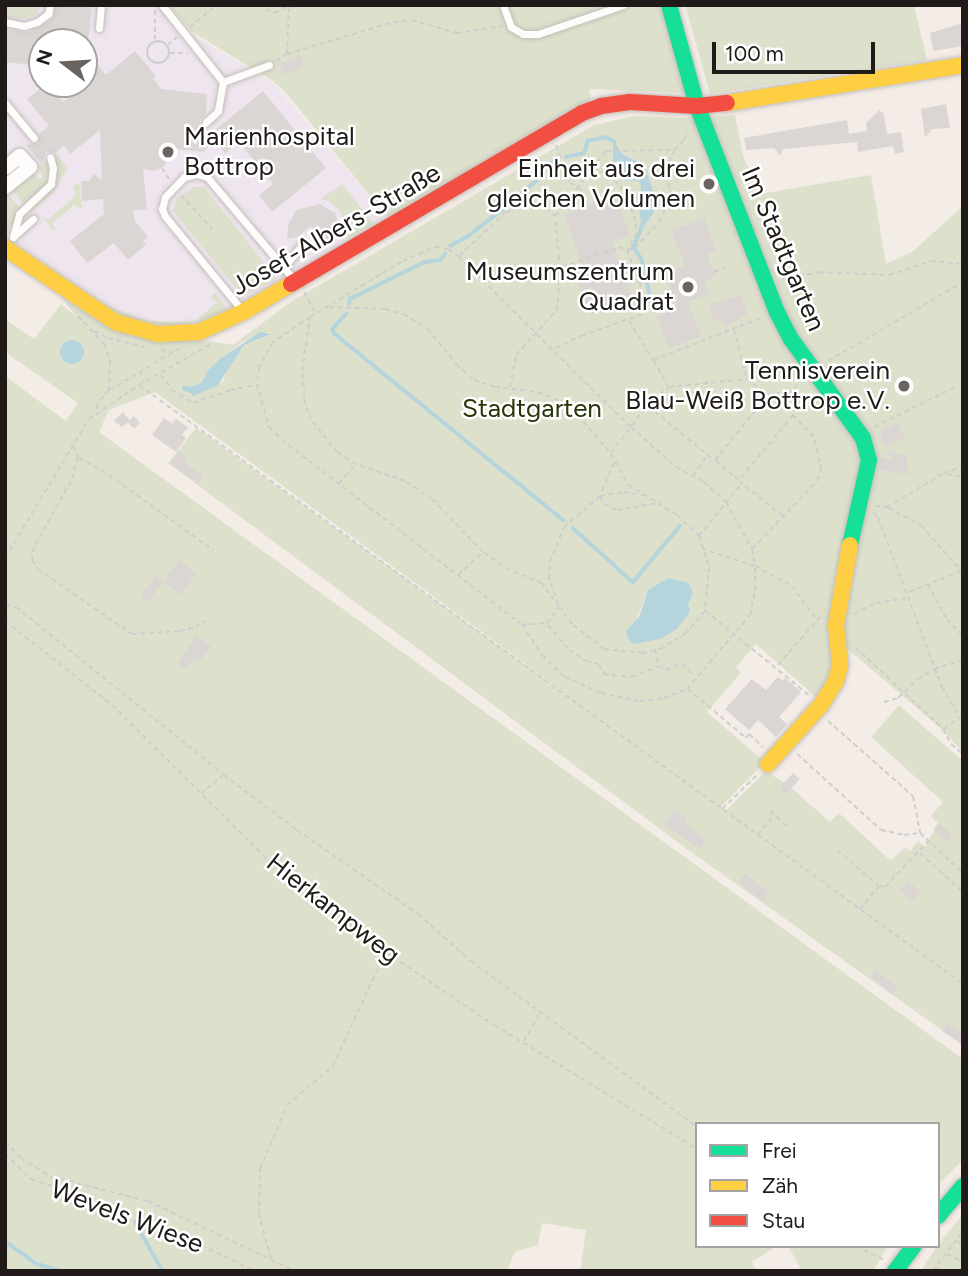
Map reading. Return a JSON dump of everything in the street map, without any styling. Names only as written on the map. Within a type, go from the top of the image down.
[{"type":"street","name":"Im Stadtgarten","points":[[669,5],[697,106],[778,312],[791,339],[861,434],[869,460],[839,597],[837,633],[840,666],[836,681],[818,708],[771,761]]},
{"type":"street","name":"Josef-Albers-Straße","points":[[8,243],[94,310],[137,331],[158,334],[199,332],[300,287],[582,113],[610,104],[630,102],[697,106],[758,100],[963,65]]},
{"type":"street","points":[[5,168],[20,156],[30,167],[5,187]]},
{"type":"street","points":[[940,1214],[963,1186]]},
{"type":"street","points":[[897,1268],[912,1248]]},
{"type":"lane","points":[[5,22],[24,26],[37,22],[48,14],[50,5]]},
{"type":"lane","points":[[99,27],[101,5]]},
{"type":"lane","points":[[162,5],[223,82],[218,111],[206,122]]},
{"type":"lane","points":[[503,5],[510,24],[523,34],[538,34],[623,5]]},
{"type":"lane","points":[[223,82],[269,65]]},
{"type":"lane","points":[[5,103],[34,138]]},
{"type":"lane","points":[[8,243],[19,214],[51,184],[53,168],[50,157]]},
{"type":"lane","points":[[243,312],[165,216],[163,203],[174,186],[193,175],[207,177],[300,287]]},
{"type":"lane","points":[[8,243],[33,219]]},
{"type":"lane","points":[[284,267],[302,245]]},
{"type":"path","points":[[155,5],[155,40],[147,50],[150,60],[163,62],[170,53]]},
{"type":"path","points":[[168,45],[216,5]]},
{"type":"path","points":[[258,5],[274,13],[289,5]]},
{"type":"path","points":[[287,54],[289,5]]},
{"type":"path","points":[[269,65],[287,54],[394,22],[412,20],[457,33],[510,24]]},
{"type":"path","points":[[155,40],[168,45]]},
{"type":"path","points":[[168,45],[170,53]]},
{"type":"path","points":[[170,53],[203,56]]},
{"type":"path","points":[[603,253],[620,247],[627,250],[637,246],[659,222],[671,196],[666,170],[674,150],[685,139],[689,128]]},
{"type":"path","points":[[551,131],[570,183],[579,187],[588,205]]},
{"type":"path","points":[[555,216],[606,151],[674,150]]},
{"type":"path","points":[[594,166],[620,185],[634,216],[637,233],[627,250],[640,287]]},
{"type":"path","points":[[162,168],[174,186],[213,230]]},
{"type":"path","points":[[458,256],[506,212],[534,204],[546,207],[555,216],[560,268],[556,310],[516,355],[510,388]]},
{"type":"path","points":[[435,247],[448,249],[458,256],[631,427],[677,467],[693,475],[726,502],[752,550],[755,590],[750,615],[687,689],[664,698],[640,701],[601,693],[565,677],[542,655],[522,625],[275,434],[262,412],[257,384],[265,352],[282,334],[420,252],[435,247]]},
{"type":"path","points":[[560,268],[597,255]]},
{"type":"path","points":[[767,285],[793,276],[820,272],[883,276],[925,261],[963,264]]},
{"type":"path","points":[[714,272],[725,268]]},
{"type":"path","points":[[715,460],[768,396],[788,394],[813,370],[963,282]]},
{"type":"path","points":[[300,287],[316,313]]},
{"type":"path","points":[[555,349],[581,336],[629,321],[649,310],[642,291]]},
{"type":"path","points":[[310,317],[302,371],[305,404],[311,420],[337,452],[356,464],[405,481],[432,499],[483,552],[509,570],[541,583],[572,624],[604,649],[622,653],[655,649],[686,633],[705,611],[709,568],[699,536],[660,503],[629,485],[611,454],[578,415],[560,401],[538,392],[474,380],[456,364],[428,329],[404,314],[385,309],[328,307]]},
{"type":"path","points":[[653,360],[778,312]]},
{"type":"path","points":[[629,321],[669,387]]},
{"type":"path","points":[[733,329],[747,379],[768,396]]},
{"type":"path","points":[[94,330],[104,344],[110,360],[109,390]]},
{"type":"path","points":[[5,558],[72,445],[97,411],[219,340]]},
{"type":"path","points":[[97,411],[97,404],[109,390],[139,371],[144,382]]},
{"type":"path","points":[[160,373],[172,390],[193,404],[230,390],[257,384]]},
{"type":"path","points":[[611,454],[648,405],[669,387],[747,379]]},
{"type":"path","points":[[139,385],[963,984]]},
{"type":"path","points":[[861,434],[957,386]]},
{"type":"path","points":[[739,480],[793,415],[794,406],[788,394]]},
{"type":"path","points":[[648,405],[784,518]]},
{"type":"path","points":[[752,550],[817,481],[821,470],[814,437],[793,415]]},
{"type":"path","points":[[72,445],[78,457],[102,470],[213,550]]},
{"type":"path","points":[[693,475],[708,455]]},
{"type":"path","points":[[78,457],[71,481],[34,547],[32,560],[38,569],[132,634],[180,631],[209,619]]},
{"type":"path","points":[[559,607],[549,578],[555,544],[571,520],[600,496],[614,463]]},
{"type":"path","points":[[339,484],[356,464]]},
{"type":"path","points":[[862,500],[879,508],[887,507],[944,473],[963,467]]},
{"type":"path","points":[[944,473],[963,477]]},
{"type":"path","points":[[699,536],[742,484]]},
{"type":"path","points":[[600,496],[624,492],[644,495]]},
{"type":"path","points":[[600,496],[604,504],[617,510],[660,503]]},
{"type":"path","points":[[862,500],[878,517],[934,669],[962,716],[943,729]]},
{"type":"path","points":[[887,507],[921,526],[962,571],[907,593]]},
{"type":"path","points":[[703,549],[755,566],[792,586],[817,620],[777,666]]},
{"type":"path","points":[[457,576],[483,552]]},
{"type":"path","points":[[928,584],[947,619],[963,636]]},
{"type":"path","points":[[909,598],[866,607],[837,633],[943,729],[951,744],[963,754]]},
{"type":"path","name":"Hierkampweg","points":[[5,605],[16,607],[224,775],[297,830],[418,914],[471,961],[695,1126]]},
{"type":"path","points":[[522,625],[547,623],[559,607]]},
{"type":"path","points":[[705,611],[777,666],[913,796],[920,833],[963,873]]},
{"type":"path","name":"Hierkampweg","points":[[5,621],[112,705],[273,865],[386,952],[523,1043],[695,1148]]},
{"type":"path","points":[[547,623],[569,650],[586,661],[599,664],[604,674],[632,677],[659,666]]},
{"type":"path","points":[[655,649],[659,666],[666,670],[682,663],[695,677]]},
{"type":"path","points":[[884,702],[904,693],[918,679],[934,669],[963,660]]},
{"type":"path","points":[[687,689],[746,738],[749,734],[771,761],[722,810]]},
{"type":"path","points":[[786,744],[881,830],[904,835],[920,833]]},
{"type":"path","points":[[201,794],[224,775]]},
{"type":"path","points":[[770,811],[789,828]]},
{"type":"path","points":[[757,835],[774,816]]},
{"type":"path","points":[[837,850],[878,886],[885,887],[928,841]]},
{"type":"path","points":[[919,853],[963,892]]},
{"type":"path","points":[[859,909],[878,886]]},
{"type":"path","points":[[271,1259],[259,1214],[260,1169],[287,1105],[333,1066],[386,952]]},
{"type":"path","points":[[523,1043],[541,1011]]},
{"type":"path","points":[[5,1142],[21,1158],[52,1177],[148,1201],[295,1271]]},
{"type":"path","name":"Wevels Wiese","points":[[5,1154],[31,1179],[140,1216],[256,1271]]},
{"type":"path","points":[[942,1271],[934,1269],[963,1231]]},
{"type":"path","points":[[956,1240],[963,1244]]},
{"type":"path","points":[[861,1248],[897,1268]]},
{"type":"path","points":[[946,1254],[963,1262]]},
{"type":"shaded area","name":"Marienhospital Bottrop","points":[[5,5],[166,5],[188,32],[272,82],[389,219],[224,312],[196,321],[145,320],[119,311],[86,294],[5,234]]},
{"type":"green space","points":[[5,5],[43,5],[34,16],[20,19],[5,17]]},
{"type":"green space","points":[[169,5],[660,5],[687,93],[589,89],[591,100],[389,219],[286,93],[273,81],[191,31]]},
{"type":"green space","points":[[685,5],[914,5],[927,60],[710,94]]},
{"type":"green space","name":"Stadtgarten","points":[[735,115],[743,155],[759,194],[871,175],[886,264],[912,252],[963,206],[963,752],[938,726],[843,645],[818,699],[756,644],[736,667],[741,673],[707,712],[765,762],[721,807],[726,810],[766,771],[788,785],[830,822],[839,813],[891,861],[905,847],[910,851],[918,841],[925,847],[938,823],[931,816],[943,802],[871,737],[899,705],[963,761],[963,1045],[691,852],[168,463],[196,428],[581,705],[155,392],[109,410],[99,432],[963,1059],[963,1160],[940,1183],[940,1122],[695,1122],[695,1248],[774,1248],[752,1262],[756,1271],[580,1271],[586,1230],[542,1223],[538,1245],[515,1252],[507,1270],[502,1271],[5,1271],[5,376],[66,421],[78,403],[5,352],[5,319],[34,339],[61,304],[77,317],[63,300],[187,338],[233,345],[292,301],[594,125],[634,116],[685,118]],"holes":[[[613,140],[621,154],[644,165],[654,199],[641,224],[641,186],[639,180],[626,180],[613,173]],[[270,332],[268,336],[244,345],[223,381],[190,395],[184,385],[191,387],[202,382],[208,370],[242,342]],[[668,578],[693,593],[688,605],[635,623],[648,590]]]},
{"type":"green space","points":[[55,153],[68,168],[54,192],[31,213],[28,209],[55,182],[57,169],[52,156]]},
{"type":"green space","points":[[48,159],[49,181],[24,205],[11,188],[32,170],[39,180],[43,176],[37,167]]},
{"type":"green space","points":[[79,182],[82,209],[74,205],[52,223],[56,230],[53,231],[42,215],[48,220],[76,195],[73,187]]},
{"type":"green space","points":[[342,184],[374,224],[348,238],[340,211],[329,201],[320,199]]},
{"type":"green space","points":[[193,187],[204,187],[277,279],[243,297],[173,211],[176,199]]},
{"type":"green space","points":[[6,191],[20,208],[10,231],[5,233]]},
{"type":"green space","points":[[216,292],[227,309],[200,321],[179,325],[161,325],[128,318],[96,301],[145,320],[196,321],[217,302],[210,297]]},
{"type":"green space","points":[[963,1214],[963,1271],[921,1271],[936,1248],[940,1248],[940,1242]]},
{"type":"green space","points":[[789,1248],[887,1248],[873,1271],[802,1271]]},
{"type":"water","points":[[613,140],[622,154],[644,165],[654,193],[654,212],[642,229],[639,209],[641,186],[639,181],[626,180],[613,173]]},
{"type":"water","points":[[260,332],[271,334],[244,345],[218,385],[194,396],[182,389],[183,385],[191,387],[202,382],[208,370],[220,359]]},
{"type":"water","points":[[72,340],[80,344],[84,352],[80,360],[72,364],[64,360],[60,352],[64,344]]},
{"type":"water","points":[[668,578],[689,583],[693,593],[688,605],[690,611],[677,629],[660,639],[634,644],[628,639],[626,631],[639,617],[648,590]]},
{"type":"building","points":[[56,5],[92,5],[90,28],[37,28],[52,19]]},
{"type":"building","points":[[963,23],[963,46],[933,51],[930,33]]},
{"type":"building","points":[[5,30],[28,32],[28,64],[5,62]]},
{"type":"building","points":[[135,51],[156,76],[153,78],[161,89],[207,94],[206,114],[200,121],[205,128],[204,139],[263,91],[326,168],[272,212],[259,195],[273,184],[239,142],[225,153],[215,141],[203,152],[168,148],[166,162],[162,168],[155,171],[143,169],[147,209],[133,210],[135,221],[148,237],[143,241],[146,245],[128,260],[114,243],[87,263],[70,241],[104,214],[103,199],[82,201],[81,181],[89,181],[94,174],[102,181],[100,130],[70,154],[64,145],[55,153],[46,152],[42,164],[26,145],[38,142],[39,134],[49,126],[27,99],[59,98],[63,102],[68,98],[98,98],[98,65],[106,75]]},
{"type":"building","points":[[300,55],[305,66],[284,75],[279,64]]},
{"type":"building","points":[[946,104],[950,128],[932,129],[925,138],[921,109]]},
{"type":"building","points":[[879,110],[884,114],[887,134],[901,132],[904,152],[895,154],[893,146],[858,152],[857,142],[783,149],[780,156],[774,148],[746,150],[744,138],[847,120],[849,134],[867,131],[866,123]]},
{"type":"building","points":[[614,195],[630,235],[612,242],[634,299],[591,315],[573,272],[584,268],[564,215]]},
{"type":"building","points":[[320,204],[335,213],[342,235],[325,245],[310,226],[298,237],[287,239],[288,225],[296,210]]},
{"type":"building","name":"Museumszentrum Quadrat","points":[[704,218],[717,251],[707,255],[716,277],[704,281],[709,293],[688,302],[701,336],[669,348],[656,316],[678,308],[664,274],[685,265],[671,231]]},
{"type":"building","points":[[741,295],[747,314],[726,327],[720,319],[714,321],[708,305]]},
{"type":"building","points":[[123,412],[130,420],[134,416],[140,423],[134,429],[128,422],[122,427],[114,421]]},
{"type":"building","points":[[164,418],[172,424],[176,419],[188,427],[182,435],[186,438],[176,452],[152,435]]},
{"type":"building","points":[[898,423],[905,439],[886,447],[879,432]]},
{"type":"building","points":[[179,451],[187,457],[183,462],[204,476],[198,483],[170,464]]},
{"type":"building","points":[[888,451],[907,455],[908,474],[879,470],[881,458],[892,460]]},
{"type":"building","points":[[179,560],[197,573],[181,595],[163,582]]},
{"type":"building","points":[[156,575],[164,581],[148,602],[140,596]]},
{"type":"building","points":[[196,635],[211,646],[198,663],[193,659],[185,669],[178,664]]},
{"type":"building","points":[[778,677],[783,681],[785,678],[801,692],[779,717],[787,724],[776,737],[758,720],[749,730],[725,709],[752,679],[766,690]]},
{"type":"building","points":[[793,773],[800,779],[786,795],[779,789]]},
{"type":"building","points":[[674,809],[687,819],[684,823],[706,840],[700,849],[664,824]]},
{"type":"building","points":[[939,823],[953,836],[947,842],[934,829]]},
{"type":"building","points":[[745,874],[769,892],[762,901],[738,883]]},
{"type":"building","points":[[909,881],[921,893],[912,902],[900,890]]},
{"type":"building","points":[[876,970],[898,987],[893,994],[870,977]]},
{"type":"building","points":[[947,1023],[963,1034],[963,1045],[942,1031]]},
{"type":"waterway","points":[[566,157],[584,153],[588,141],[606,137],[615,142]]},
{"type":"waterway","points":[[450,246],[467,237],[511,203],[539,179],[546,165],[557,161]]},
{"type":"waterway","points":[[643,225],[634,247],[642,260],[651,299],[649,301]]},
{"type":"waterway","points":[[349,304],[350,299],[425,262],[441,260],[445,254]]},
{"type":"waterway","points":[[630,309],[644,303]]},
{"type":"waterway","points":[[347,314],[333,329],[334,333],[563,520]]},
{"type":"waterway","points":[[573,528],[633,582],[680,526]]},
{"type":"waterway","points":[[135,1222],[163,1271]]},
{"type":"waterway","points":[[5,1241],[37,1264],[62,1271]]},
{"type":"traffic: fast","points":[[669,5],[697,106],[777,312],[791,339],[863,438],[869,460],[850,545]]},
{"type":"traffic: fast","points":[[940,1214],[963,1186]]},
{"type":"traffic: fast","points":[[895,1271],[912,1248]]},
{"type":"traffic: slow","points":[[727,103],[963,65]]},
{"type":"traffic: slow","points":[[5,248],[115,322],[158,334],[199,332],[243,312],[291,284]]},
{"type":"traffic: slow","points":[[768,764],[821,705],[836,681],[840,665],[836,625],[850,545]]},
{"type":"traffic: jam","points":[[291,284],[582,113],[601,106],[630,102],[697,106],[727,103]]},
{"type":"place","name":"Marienhospital Bottrop","points":[[168,152]]},
{"type":"place","name":"Einheit aus drei gleichen Volumen","points":[[709,184]]},
{"type":"place","name":"Museumszentrum Quadrat","points":[[688,287]]},
{"type":"place","name":"Tennisverein Blau-Weiß Bottrop e.V.","points":[[904,386]]}]
